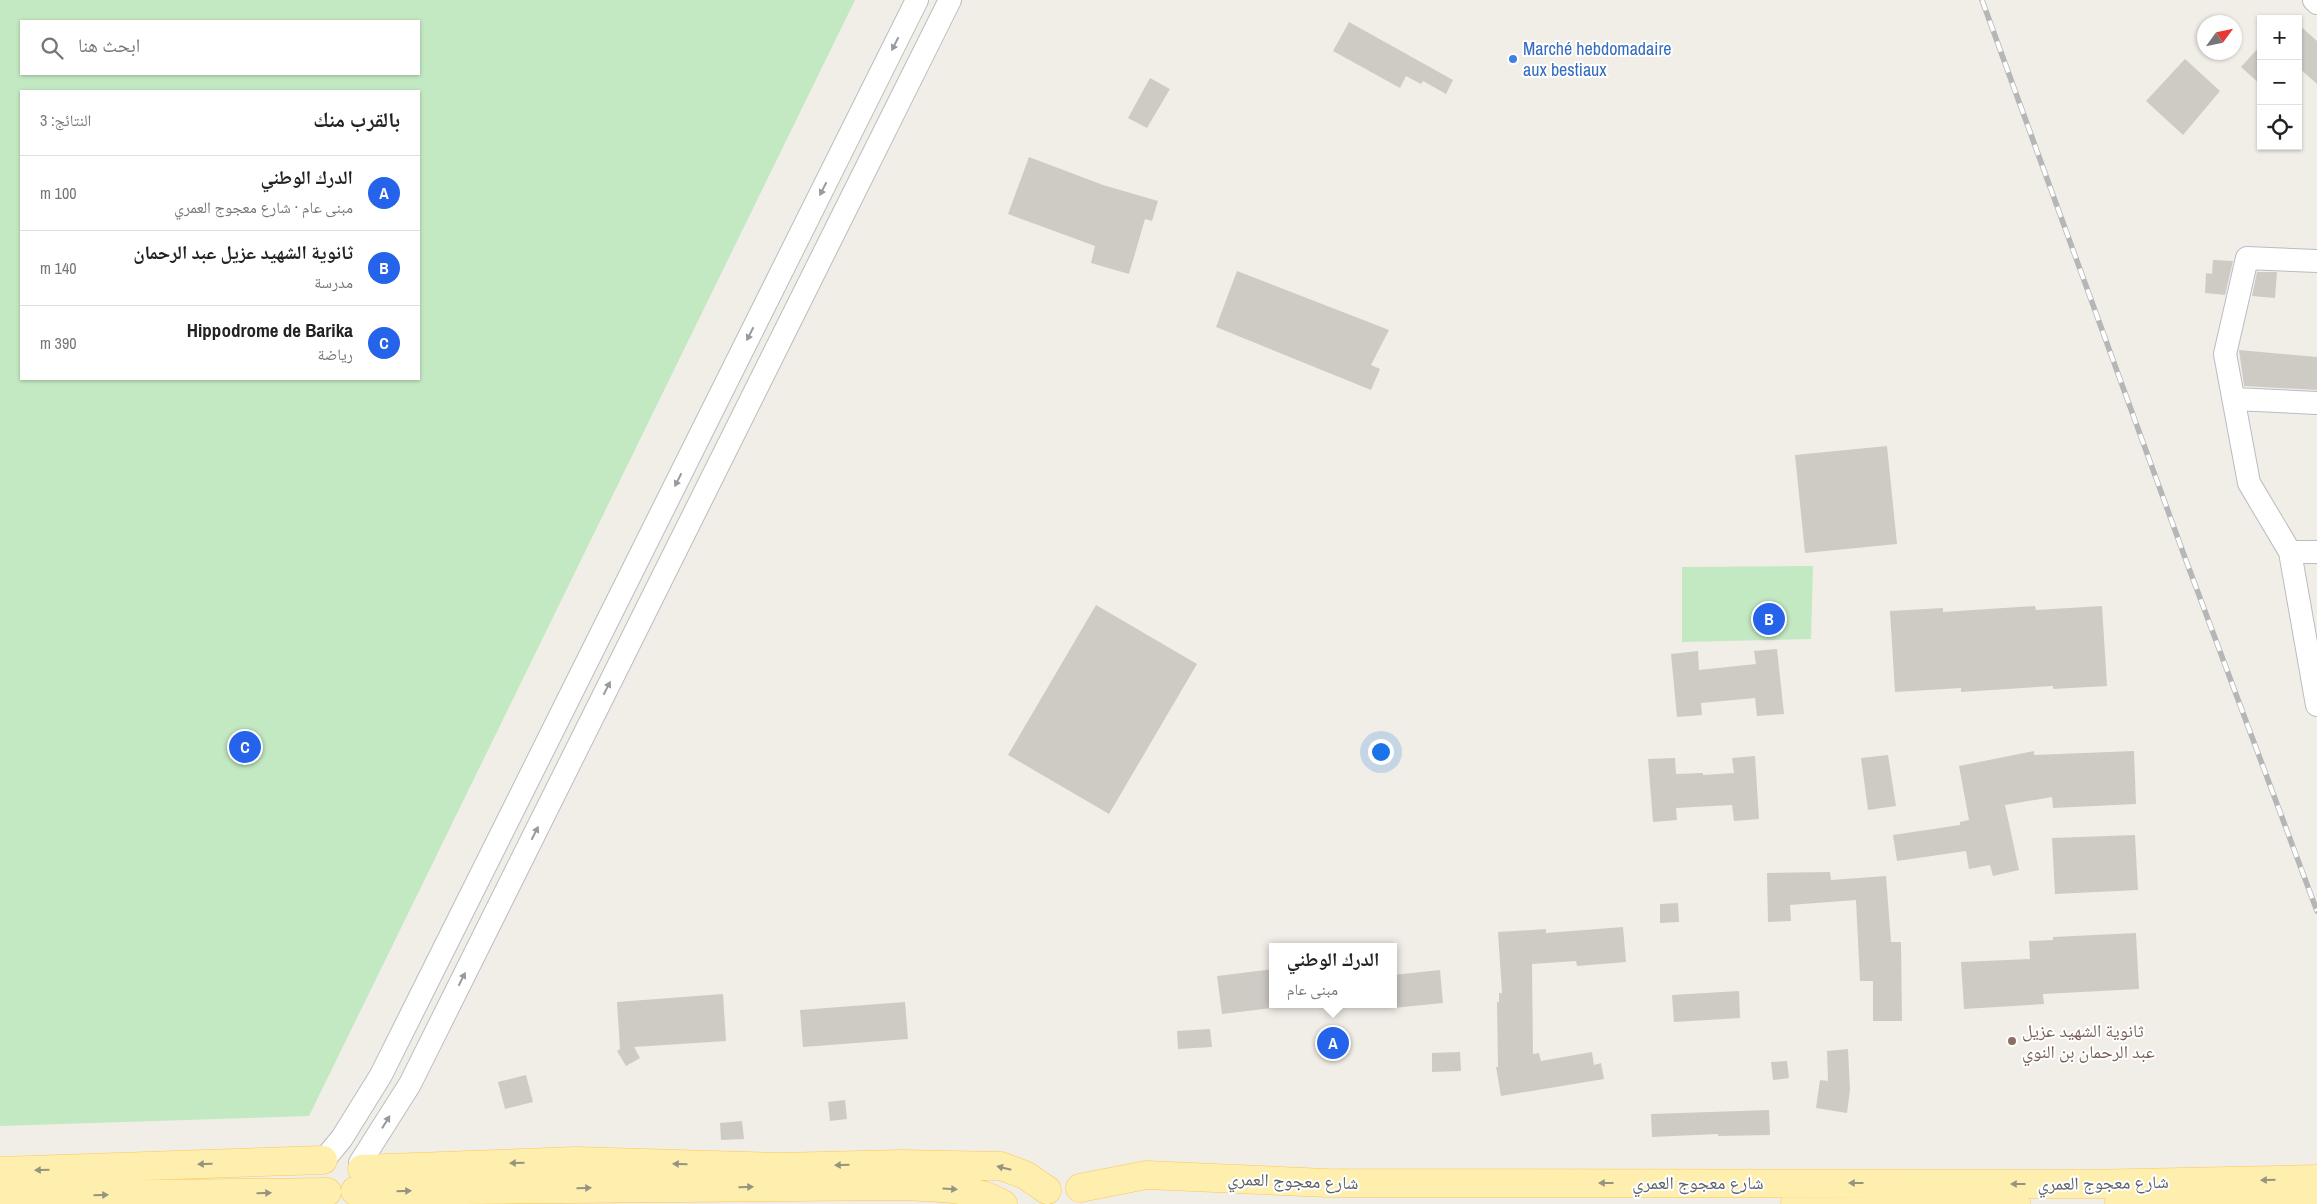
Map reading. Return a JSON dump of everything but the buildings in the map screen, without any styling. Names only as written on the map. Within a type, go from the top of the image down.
[{"type":"main road","points":[[0,1171],[326,1157],[342,1152],[349,1154],[359,1174]]},
{"type":"main road","points":[[326,1157],[318,1173],[319,1180],[327,1192]]},
{"type":"main road","points":[[780,1186],[901,1164],[1001,1166],[1026,1175],[1040,1197]]},
{"type":"main road","points":[[359,1174],[780,1186],[901,1186],[967,1190],[993,1198],[1003,1204]]},
{"type":"main road","points":[[0,1196],[327,1192],[341,1196],[359,1174]]},
{"type":"main road","name":"شارع معجوج العمري","points":[[1040,1197],[1057,1186],[1069,1185],[1089,1196],[1146,1175],[1327,1183],[2088,1184],[2317,1180]]},
{"type":"main road","name":"شارع معجوج العمري","points":[[1795,1204],[2317,1201]]},
{"type":"street","points":[[326,1157],[342,1138],[381,1075],[917,0]]},
{"type":"street","points":[[359,1174],[410,1084],[950,0]]},
{"type":"street","points":[[2314,0],[2317,3]]},
{"type":"street","points":[[2317,261],[2247,258],[2225,354],[2249,483],[2290,552],[2317,705]]},
{"type":"street","points":[[2234,399],[2317,403]]},
{"type":"street","points":[[2290,552],[2317,552]]},
{"type":"green space","points":[[0,0],[855,0],[309,1116],[0,1126]]},
{"type":"green space","points":[[1813,566],[1811,639],[1682,642],[1682,567]]},
{"type":"railway","points":[[1982,0],[2184,555],[2317,911]]},
{"type":"place","name":"Marché hebdomadaire aux bestiaux","points":[[1513,59]]},
{"type":"place","name":"ثانوية الشهيد عزيل عبد الرحمان","points":[[1769,619]]},
{"type":"place","name":"Hippodrome de Barika","points":[[245,747]]},
{"type":"place","name":"ثانوية الشهيد عزيل عبد الرحمان بن النوي","points":[[2012,1041]]},
{"type":"place","name":"الدرك الوطني","points":[[1333,1043]]}]
